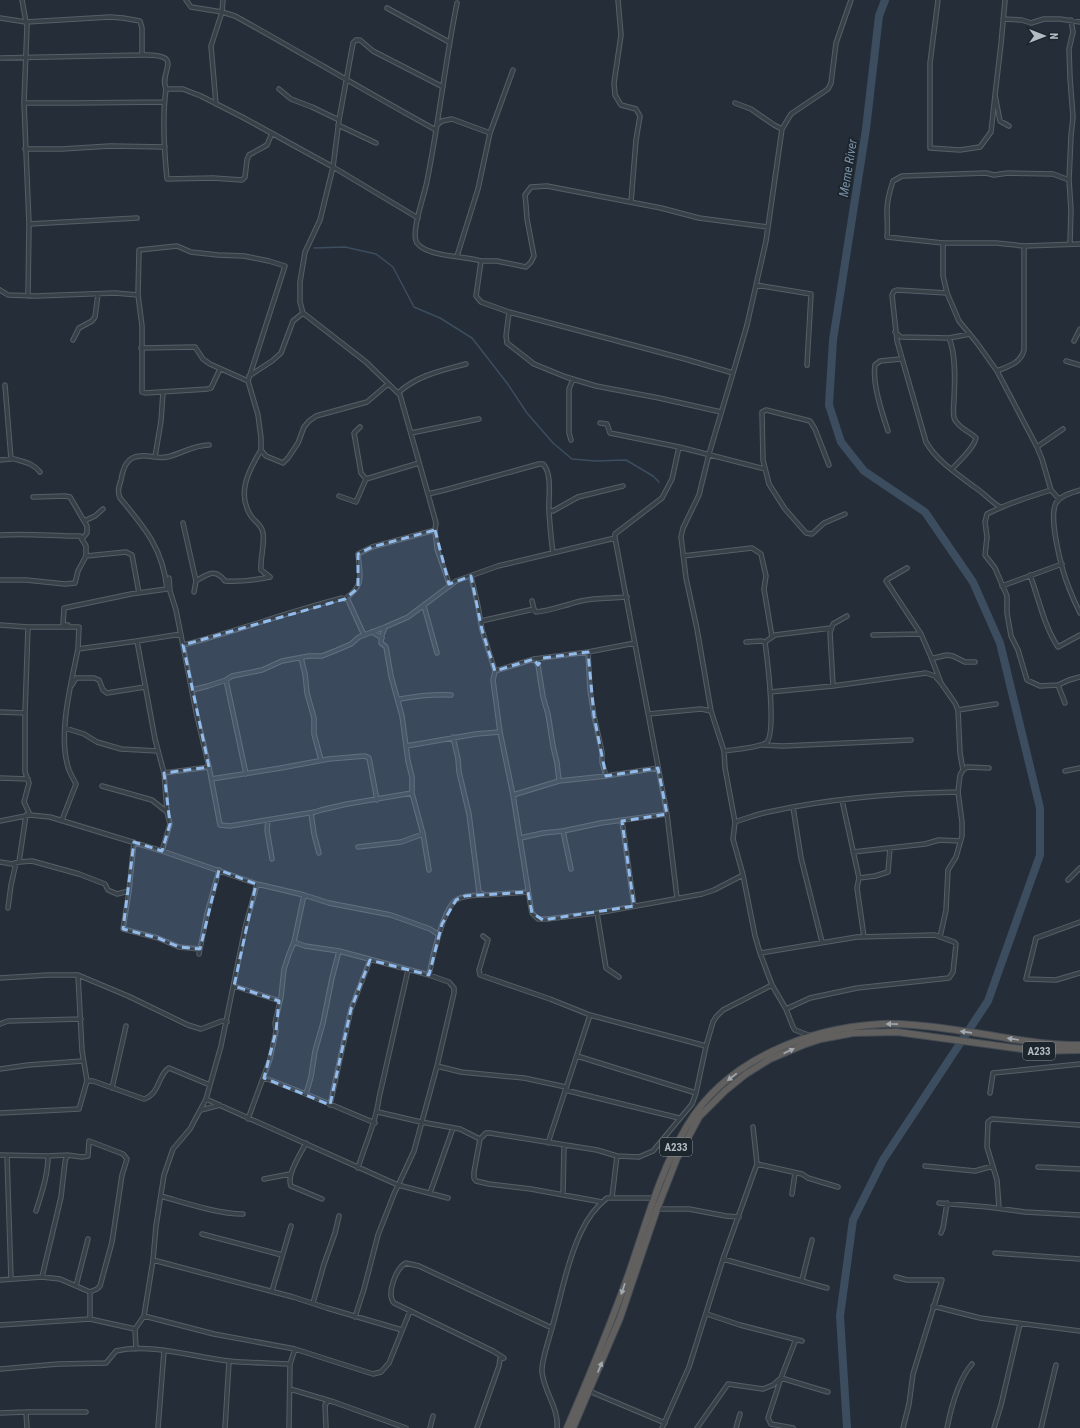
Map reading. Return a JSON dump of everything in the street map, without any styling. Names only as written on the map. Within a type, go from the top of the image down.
[{"type":"highway","name":"A233","points":[[567,1428],[613,1317],[674,1151],[702,1104],[742,1069],[767,1054],[811,1036],[852,1027],[882,1024],[914,1025],[1066,1045],[1080,1045]]},
{"type":"highway","name":"A233","points":[[573,1428],[620,1318],[657,1209],[658,1198],[677,1158],[700,1117],[725,1091],[746,1074],[770,1059],[803,1045],[821,1039],[853,1033],[897,1032],[1037,1051],[1080,1050]]},
{"type":"street","points":[[22,0],[27,26],[24,103],[29,224],[28,296]]},
{"type":"street","points":[[186,0],[191,7],[222,12],[234,16],[274,37],[378,99],[436,130]]},
{"type":"street","points":[[216,104],[211,46],[222,12],[223,0]]},
{"type":"street","points":[[618,0],[621,35],[614,83],[615,95],[621,105],[636,110],[640,116],[636,140],[631,202]]},
{"type":"street","points":[[811,1036],[795,1030],[786,1009],[772,985],[755,936],[743,875],[733,839],[735,822],[725,768],[724,751],[711,711],[697,629],[686,578],[681,534],[698,496],[756,286],[768,227],[782,129],[791,114],[828,89],[831,83],[836,43],[851,0]]},
{"type":"street","points":[[938,0],[930,63],[930,148],[960,150],[980,147],[990,132],[1005,0]]},
{"type":"street","points":[[456,3],[437,125],[427,181],[416,228],[415,238],[420,246],[435,253],[498,261],[526,267],[534,256],[527,220],[526,195],[531,187],[547,186],[661,208],[699,218],[768,227]]},
{"type":"street","points":[[387,8],[449,42]]},
{"type":"street","points":[[0,18],[26,22],[110,17],[140,21],[142,28],[142,55]]},
{"type":"street","points":[[1003,19],[1022,20],[1031,23],[1044,19],[1071,20],[1080,22]]},
{"type":"street","points":[[1070,243],[1071,136],[1073,117],[1070,78],[1070,49],[1073,32],[1071,20]]},
{"type":"street","points":[[443,87],[373,51],[360,40],[356,40],[353,44],[338,125],[333,167],[320,220],[305,252],[300,282],[300,302],[302,313],[366,362],[400,395],[436,524],[434,530],[437,549],[450,586]]},
{"type":"street","points":[[0,58],[156,54],[166,59],[168,64],[164,102],[167,179],[213,178],[242,180],[245,177],[249,155],[267,145],[272,133]]},
{"type":"street","points":[[457,256],[478,189],[490,133],[513,70]]},
{"type":"street","points":[[166,89],[183,89],[216,104],[333,167],[418,218]]},
{"type":"street","points":[[279,89],[291,99],[339,120]]},
{"type":"street","points":[[995,95],[1000,121],[1009,126]]},
{"type":"street","points":[[24,103],[164,102]]},
{"type":"street","points":[[735,103],[751,109],[782,129]]},
{"type":"street","points":[[437,125],[442,121],[452,119],[490,133]]},
{"type":"street","points":[[338,125],[376,143]]},
{"type":"street","points":[[25,149],[62,149],[110,146],[165,147]]},
{"type":"street","points":[[1070,180],[1053,174],[1008,173],[994,175],[986,173],[902,176],[893,181],[887,209],[887,237],[944,243],[996,243],[1024,246],[1070,243],[1080,244]]},
{"type":"street","points":[[29,224],[137,218]]},
{"type":"street","points":[[944,243],[943,276],[947,293],[959,321],[997,371],[1037,447],[1051,490],[1059,500]]},
{"type":"street","points":[[196,581],[209,574],[216,573],[225,581],[244,581],[270,577],[261,570],[263,532],[259,524],[248,512],[245,501],[245,484],[249,471],[261,450],[258,415],[248,381],[285,266],[244,256],[191,252],[177,246],[139,250],[138,295],[142,326],[142,392],[208,389],[211,388],[220,368]]},
{"type":"street","points":[[997,371],[1018,362],[1022,358],[1024,350],[1024,246]]},
{"type":"street","points":[[481,260],[476,291],[476,297],[481,302],[509,312],[733,373]]},
{"type":"street","points":[[756,286],[811,294],[807,365]]},
{"type":"street","points":[[0,290],[8,296],[98,294],[114,292],[138,295]]},
{"type":"street","points":[[947,293],[894,291],[892,295],[896,341],[926,442],[939,459],[1000,507]]},
{"type":"street","points":[[73,340],[79,328],[92,321],[95,317],[98,294]]},
{"type":"street","points":[[509,312],[506,336],[507,343],[534,364],[558,375],[596,386],[721,412]]},
{"type":"street","points":[[249,376],[272,361],[281,353],[293,321],[302,313]]},
{"type":"street","points":[[1074,341],[1080,329]]},
{"type":"street","points":[[895,332],[901,337],[949,338],[970,334]]},
{"type":"street","points":[[896,341],[901,337]]},
{"type":"street","points":[[949,338],[952,346],[954,377],[954,418],[960,427],[976,438],[970,449],[952,469]]},
{"type":"street","points":[[141,348],[195,347],[203,359],[248,381]]},
{"type":"street","points":[[888,431],[877,393],[874,367],[877,362],[901,359]]},
{"type":"street","points":[[1066,361],[1080,365]]},
{"type":"street","points":[[398,393],[408,384],[425,375],[466,364]]},
{"type":"street","points":[[571,440],[569,433],[569,389],[573,379]]},
{"type":"street","points":[[5,384],[11,458]]},
{"type":"street","points":[[261,450],[266,456],[283,463],[298,443],[304,427],[309,421],[316,416],[367,402],[388,384]]},
{"type":"street","points":[[156,458],[163,392]]},
{"type":"street","points":[[830,465],[815,429],[810,421],[766,410],[762,412],[763,460],[765,469],[769,484],[785,509],[806,533],[812,534],[824,523],[845,514]]},
{"type":"street","points":[[411,433],[479,419]]},
{"type":"street","points":[[600,423],[607,424],[610,433],[679,447],[765,469]]},
{"type":"street","points":[[360,427],[354,434],[361,472],[366,479]]},
{"type":"street","points":[[1037,447],[1063,429]]},
{"type":"street","points":[[78,627],[63,624],[64,608],[139,593],[167,590],[166,572],[156,546],[142,524],[120,498],[118,493],[124,467],[130,460],[140,456],[156,458],[167,457],[200,445],[209,445]]},
{"type":"street","points":[[677,898],[667,814],[615,534],[662,498],[672,479],[679,447]]},
{"type":"street","points":[[0,460],[11,458],[30,463],[40,472]]},
{"type":"street","points":[[339,496],[356,502],[366,479],[420,463]]},
{"type":"street","points":[[428,494],[543,464],[548,472],[549,480],[548,510],[553,552]]},
{"type":"street","points":[[548,510],[553,511],[578,497],[623,486]]},
{"type":"street","points":[[1051,490],[1000,507],[987,514],[985,522],[987,537],[985,555],[995,568],[1007,596],[1007,613],[1011,636],[1018,650],[1027,680],[1040,686],[1058,685],[1080,677]]},
{"type":"street","points":[[1080,490],[1064,496],[1057,501],[1054,510],[1062,564],[1068,587],[1080,613]]},
{"type":"street","points":[[33,496],[70,497],[87,526],[87,533],[82,539]]},
{"type":"street","points":[[84,521],[95,516],[103,509]]},
{"type":"street","points":[[183,523],[196,581],[194,592]]},
{"type":"street","points":[[183,645],[222,635],[278,616],[342,598],[345,599],[354,593],[358,588],[360,580],[358,554],[372,547],[434,530]]},
{"type":"street","points":[[0,535],[17,534],[80,536],[86,546],[86,556],[78,571],[75,583],[65,584],[26,580],[0,580]]},
{"type":"street","points":[[192,690],[226,680],[232,676],[262,670],[282,661],[309,656],[322,656],[351,644],[364,635],[386,628],[408,617],[456,581],[498,566],[615,538]]},
{"type":"street","points":[[683,556],[752,548],[761,554],[766,576],[764,589],[772,637]]},
{"type":"street","points":[[86,556],[129,552],[132,555],[139,593]]},
{"type":"street","points":[[1002,586],[1062,564]]},
{"type":"street","points":[[907,568],[888,578],[886,581],[921,634],[942,683],[958,710],[960,753],[963,770]]},
{"type":"street","points":[[1030,575],[1041,608],[1054,641],[1058,647],[1080,635]]},
{"type":"street","points":[[471,576],[484,637],[496,671],[493,680],[500,732],[513,795],[532,913],[538,919],[597,913],[714,890],[743,875]]},
{"type":"street","points":[[169,578],[170,591],[181,634],[220,825],[230,826],[311,813],[412,793]]},
{"type":"street","points":[[532,601],[536,612],[543,612],[582,601],[627,597]]},
{"type":"street","points":[[345,599],[348,600],[364,635]]},
{"type":"street","points":[[424,606],[437,653]]},
{"type":"street","points":[[481,621],[534,609]]},
{"type":"street","points":[[833,686],[831,628],[837,621],[847,616]]},
{"type":"street","points":[[0,625],[28,627],[78,627]]},
{"type":"street","points":[[8,908],[11,885],[18,862],[28,815],[24,802],[29,783],[25,772],[25,713],[28,627]]},
{"type":"street","points":[[62,820],[76,784],[69,771],[64,741],[67,701],[78,650],[78,627]]},
{"type":"street","points":[[386,628],[382,635],[381,643],[386,647],[391,676],[398,702],[412,777],[412,793],[423,834],[429,870]]},
{"type":"street","points":[[746,642],[765,642],[775,635],[831,628]]},
{"type":"street","points":[[372,632],[382,638]]},
{"type":"street","points":[[78,650],[181,634]]},
{"type":"street","points":[[873,635],[921,634]]},
{"type":"street","points":[[137,641],[145,688],[158,751],[164,772],[167,812],[170,824],[162,851]]},
{"type":"street","points":[[762,745],[769,740],[770,735],[770,692],[765,642]]},
{"type":"street","points":[[496,671],[534,659],[588,652],[635,643]]},
{"type":"street","points":[[588,652],[591,696],[602,752],[602,762],[606,776]]},
{"type":"street","points":[[931,657],[934,658],[947,655],[953,656],[965,662],[975,662]]},
{"type":"street","points":[[301,658],[305,674],[307,693],[314,718],[314,734],[321,760]]},
{"type":"street","points":[[538,665],[543,658]]},
{"type":"street","points":[[534,659],[538,665],[543,697],[558,763],[559,781]]},
{"type":"street","points":[[770,692],[833,686],[926,673],[935,676],[942,683]]},
{"type":"street","points":[[67,701],[76,678],[94,678],[99,680],[103,690],[107,693],[145,688]]},
{"type":"street","points":[[226,680],[246,774]]},
{"type":"street","points":[[1058,685],[1065,704]]},
{"type":"street","points":[[398,702],[400,699],[409,697],[434,694],[451,694]]},
{"type":"street","points":[[958,710],[996,704]]},
{"type":"street","points":[[648,714],[701,709],[711,711]]},
{"type":"street","points":[[0,712],[25,713]]},
{"type":"street","points":[[66,728],[84,734],[97,742],[121,749],[158,751]]},
{"type":"street","points":[[406,746],[453,737],[500,732]]},
{"type":"street","points":[[453,737],[458,759],[459,772],[469,814],[480,892],[485,894]]},
{"type":"street","points":[[724,751],[762,745],[783,746],[911,740]]},
{"type":"street","points":[[211,779],[321,760],[366,756],[369,758],[377,800]]},
{"type":"street","points":[[164,772],[209,767]]},
{"type":"street","points":[[940,937],[946,910],[948,870],[956,857],[960,840],[962,822],[958,792],[960,775],[967,767],[989,768]]},
{"type":"street","points":[[513,795],[559,781],[658,768]]},
{"type":"street","points":[[1065,771],[1080,768]]},
{"type":"street","points":[[0,778],[28,779]]},
{"type":"street","points":[[102,786],[152,800],[167,812]]},
{"type":"street","points":[[735,822],[771,811],[842,800],[879,796],[958,792]]},
{"type":"street","points":[[842,800],[859,878],[858,888],[864,937]]},
{"type":"street","points":[[793,807],[801,858],[822,942]]},
{"type":"street","points":[[311,813],[319,853]]},
{"type":"street","points":[[520,838],[601,823],[667,814]]},
{"type":"street","points":[[0,821],[28,815],[50,817],[62,820],[162,851],[257,884],[304,895],[329,903],[391,916],[430,929],[439,935]]},
{"type":"street","points":[[268,820],[272,859]]},
{"type":"street","points":[[622,821],[634,906]]},
{"type":"street","points":[[562,831],[571,870]]},
{"type":"street","points":[[358,847],[401,842],[423,834]]},
{"type":"street","points":[[853,852],[925,844],[939,840],[960,840]]},
{"type":"street","points":[[134,842],[123,929],[158,938],[179,947],[200,949]]},
{"type":"street","points":[[859,878],[875,876],[888,872],[890,848]]},
{"type":"street","points":[[0,862],[12,864],[32,861],[79,874],[105,884],[108,890],[117,894],[129,891]]},
{"type":"street","points":[[1068,880],[1080,868]]},
{"type":"street","points":[[199,954],[207,914],[219,870]]},
{"type":"street","points":[[136,1349],[135,1329],[144,1316],[154,1260],[156,1226],[162,1196],[164,1175],[173,1149],[187,1133],[206,1099],[221,1046],[245,928],[257,884]]},
{"type":"street","points":[[429,975],[439,935],[450,905],[456,900],[465,896],[528,892]]},
{"type":"street","points":[[248,1119],[270,1059],[276,1031],[275,1023],[280,1001],[284,969],[294,942],[304,895]]},
{"type":"street","points":[[597,913],[606,968],[619,977]]},
{"type":"street","points":[[1080,922],[1036,938],[1026,979],[1056,980],[1080,973]]},
{"type":"street","points":[[760,953],[822,942],[864,937],[935,935],[956,944],[953,972],[949,978],[857,988],[810,998],[786,1009]]},
{"type":"street","points":[[483,936],[488,940],[479,970],[480,976],[550,999],[590,1016],[706,1046]]},
{"type":"street","points":[[294,942],[304,946],[339,951],[429,975],[449,982],[454,988],[437,1066],[414,1151],[386,1212],[355,1317]]},
{"type":"street","points":[[306,1094],[339,951]]},
{"type":"street","points":[[330,1105],[351,1010],[370,960]]},
{"type":"street","points":[[358,1168],[378,1112],[379,1098],[408,970]]},
{"type":"street","points":[[0,978],[78,975],[128,996],[188,1025],[201,1029],[222,1021],[226,1022]]},
{"type":"street","points":[[0,1113],[79,1109],[87,1081],[83,1061],[78,975]]},
{"type":"street","points":[[602,1202],[488,1184],[476,1180],[474,1178],[474,1172],[480,1139],[486,1133],[490,1133],[548,1143],[564,1144],[597,1150],[617,1156],[639,1157],[648,1154],[653,1151],[692,1104],[713,1022],[719,1014],[772,985]]},
{"type":"street","points":[[234,986],[280,1001]]},
{"type":"street","points":[[548,1143],[590,1016]]},
{"type":"street","points":[[0,1024],[8,1021],[81,1020]]},
{"type":"street","points":[[112,1088],[126,1026]]},
{"type":"street","points":[[577,1056],[696,1093]]},
{"type":"street","points":[[0,1069],[28,1065],[83,1061]]},
{"type":"street","points":[[990,1093],[993,1074],[1080,1064]]},
{"type":"street","points":[[437,1066],[461,1072],[524,1078],[679,1118]]},
{"type":"street","points":[[87,1081],[93,1081],[140,1098],[147,1098],[155,1091],[166,1070],[170,1068],[210,1086]]},
{"type":"street","points":[[264,1078],[287,1086],[374,1123]]},
{"type":"street","points":[[206,1099],[398,1185],[448,1198]]},
{"type":"street","points":[[201,1110],[220,1105]]},
{"type":"street","points":[[378,1112],[453,1128],[480,1139]]},
{"type":"street","points":[[999,1208],[998,1184],[993,1166],[988,1156],[988,1122],[992,1119],[1080,1124]]},
{"type":"street","points":[[662,1428],[689,1367],[707,1314],[723,1259],[739,1218],[757,1164],[753,1127]]},
{"type":"street","points":[[430,1193],[453,1128]]},
{"type":"street","points":[[0,1155],[67,1155],[82,1157],[88,1156],[89,1142],[123,1154],[127,1159],[122,1175],[112,1242],[100,1286],[97,1289],[90,1292],[60,1279],[42,1277],[0,1280]]},
{"type":"street","points":[[306,1143],[290,1174],[289,1182],[291,1186],[322,1199]]},
{"type":"street","points":[[562,1195],[564,1144]]},
{"type":"street","points":[[42,1277],[61,1197],[67,1155]]},
{"type":"street","points":[[7,1156],[11,1279]]},
{"type":"street","points":[[36,1211],[47,1173],[48,1156]]},
{"type":"street","points":[[612,1197],[617,1156]]},
{"type":"street","points":[[757,1164],[795,1173],[838,1187]]},
{"type":"street","points":[[925,1166],[975,1170],[993,1166]]},
{"type":"street","points":[[1038,1167],[1080,1169]]},
{"type":"street","points":[[792,1194],[795,1173]]},
{"type":"street","points":[[264,1179],[290,1174]]},
{"type":"street","points":[[162,1196],[198,1207],[235,1214],[243,1214]]},
{"type":"street","points":[[557,1428],[555,1411],[542,1371],[552,1328],[575,1248],[582,1230],[602,1202],[608,1198],[658,1198]]},
{"type":"street","points":[[939,1203],[999,1208],[1025,1212],[1080,1215]]},
{"type":"street","points":[[941,1232],[944,1228],[947,1204]]},
{"type":"street","points":[[657,1209],[689,1209],[739,1218]]},
{"type":"street","points":[[313,1303],[335,1233],[338,1216]]},
{"type":"street","points":[[272,1291],[291,1226]]},
{"type":"street","points":[[202,1234],[282,1255]]},
{"type":"street","points":[[76,1286],[88,1239]]},
{"type":"street","points":[[802,1280],[812,1240]]},
{"type":"street","points":[[995,1253],[1080,1259]]},
{"type":"street","points":[[723,1259],[827,1288]]},
{"type":"street","points":[[154,1260],[272,1291],[402,1330]]},
{"type":"street","points":[[477,1428],[499,1366],[500,1359],[504,1358],[493,1351],[394,1303],[390,1293],[399,1269],[406,1263],[419,1266],[552,1328]]},
{"type":"street","points":[[896,1277],[907,1280],[942,1280],[913,1374],[909,1404],[903,1428]]},
{"type":"street","points":[[90,1292],[90,1319]]},
{"type":"street","points":[[933,1306],[980,1318],[1080,1332]]},
{"type":"street","points":[[144,1316],[214,1334],[294,1349],[373,1374],[378,1374],[384,1370],[389,1363],[410,1311]]},
{"type":"street","points":[[707,1314],[740,1325],[802,1341]]},
{"type":"street","points":[[0,1325],[90,1319],[135,1329]]},
{"type":"street","points":[[994,1428],[1001,1405],[1020,1324]]},
{"type":"street","points":[[793,1428],[771,1424],[768,1418],[796,1339]]},
{"type":"street","points":[[0,1369],[58,1364],[106,1363],[116,1351],[136,1349],[164,1351],[229,1361],[290,1364]]},
{"type":"street","points":[[289,1428],[290,1364],[294,1349]]},
{"type":"street","points":[[158,1428],[164,1351]]},
{"type":"street","points":[[226,1428],[229,1361]]},
{"type":"street","points":[[946,1428],[954,1400],[966,1371],[972,1364]]},
{"type":"street","points":[[1041,1428],[1056,1365]]},
{"type":"street","points":[[781,1378],[828,1392]]},
{"type":"street","points":[[697,1428],[728,1384],[763,1389],[774,1385],[781,1378]]},
{"type":"street","points":[[290,1389],[406,1428]]},
{"type":"street","points":[[589,1391],[664,1424]]},
{"type":"street","points":[[326,1428],[325,1405],[328,1401]]},
{"type":"street","points":[[26,1412],[27,1428]]},
{"type":"street","points":[[0,1413],[86,1412]]},
{"type":"street","points":[[736,1428],[740,1414]]},
{"type":"street","points":[[430,1428],[433,1416]]},
{"type":"highlighted area","points":[[435,530],[449,584],[471,576],[482,630],[495,671],[534,659],[538,665],[543,658],[588,652],[594,716],[606,776],[658,768],[667,814],[622,821],[634,906],[543,920],[532,913],[528,892],[465,896],[456,900],[442,924],[429,975],[370,960],[351,1009],[330,1105],[264,1078],[276,1031],[279,1001],[234,986],[256,884],[219,870],[200,949],[179,947],[158,938],[123,929],[134,842],[162,851],[170,824],[164,773],[209,767],[183,645],[345,599],[358,588],[358,554],[372,547]]},
{"type":"waterway","name":"Meme River","points":[[847,1428],[840,1316],[853,1220],[883,1160],[988,1001],[1040,855],[1040,808],[1000,643],[973,582],[925,512],[864,471],[841,442],[829,405],[833,340],[866,129],[879,16],[885,0]]},
{"type":"waterway","points":[[314,248],[345,247],[376,254],[393,267],[414,307],[440,318],[472,338],[507,383],[527,413],[553,443],[572,459],[596,461],[626,460],[653,476],[659,482]]}]
